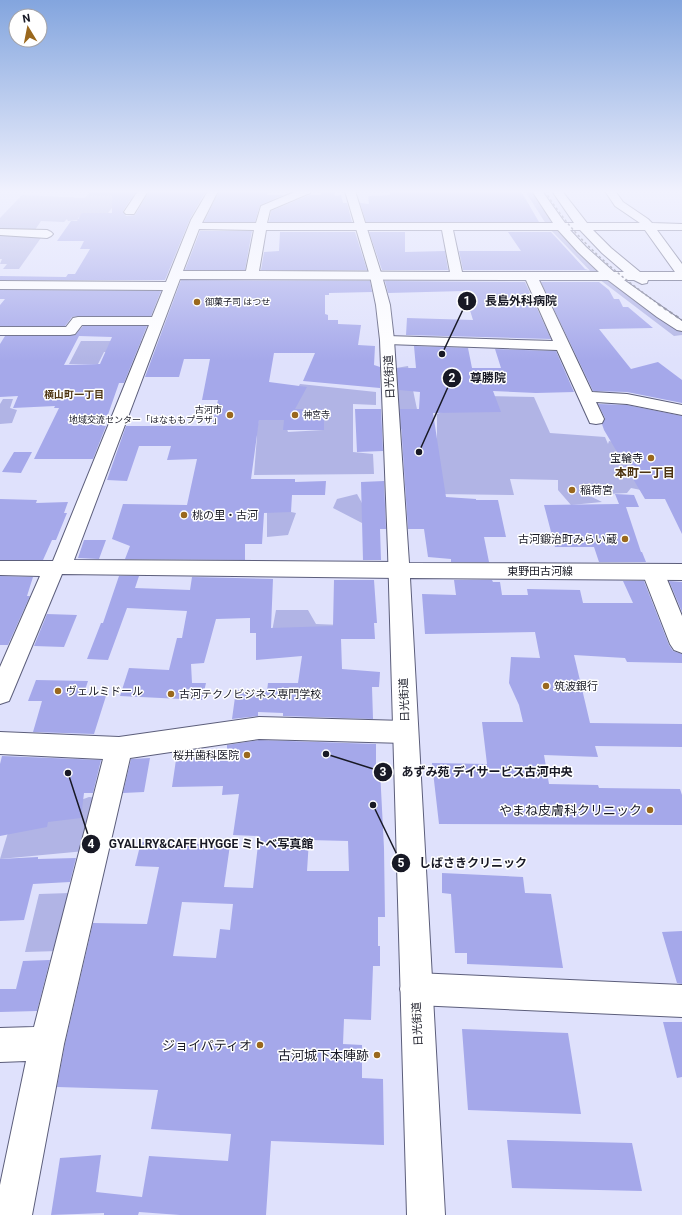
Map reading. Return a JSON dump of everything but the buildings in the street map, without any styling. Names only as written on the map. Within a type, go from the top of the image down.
[{"type":"street","points":[[0,694],[57,568],[173,280],[191,248]]},
{"type":"street","points":[[252,276],[256,248]]},
{"type":"street","name":"日光街道","points":[[367,248],[383,305],[387,340],[426,1215]]},
{"type":"street","points":[[451,248],[457,276]]},
{"type":"street","points":[[581,248],[612,276],[682,327]]},
{"type":"street","points":[[604,248],[653,288]]},
{"type":"street","points":[[663,248],[682,275]]},
{"type":"street","points":[[0,299],[5,285],[252,276],[682,275]]},
{"type":"street","points":[[531,276],[596,419]]},
{"type":"street","points":[[0,331],[70,331],[78,321],[157,321]]},
{"type":"street","points":[[387,340],[564,346]]},
{"type":"street","points":[[586,396],[627,399],[682,410]]},
{"type":"street","name":"東野田古河線","points":[[0,568],[682,572]]},
{"type":"street","points":[[653,572],[682,644]]},
{"type":"street","points":[[0,743],[119,748],[259,728],[405,732]]},
{"type":"street","points":[[13,1215],[48,1044],[119,748]]},
{"type":"street","points":[[416,989],[682,1001]]},
{"type":"street","points":[[0,1045],[48,1044]]},
{"type":"shaded area","points":[[0,248],[34,248],[19,269],[3,269],[7,264],[0,264],[2,259],[0,259]]},
{"type":"shaded area","points":[[568,248],[583,248],[622,282],[682,327],[682,335],[674,336],[595,276]]},
{"type":"shaded area","points":[[81,341],[141,341],[136,352],[104,352],[98,364],[69,364]]},
{"type":"shaded area","points":[[408,366],[418,414],[431,428],[398,429],[396,368]]},
{"type":"shaded area","points":[[300,384],[376,392],[376,405],[353,404],[353,452],[373,454],[374,474],[254,475],[256,435],[264,391],[284,420],[288,432],[323,430],[295,409],[295,393]]},
{"type":"shaded area","points":[[486,396],[534,397],[550,433],[605,437],[608,444],[609,441],[640,447],[641,490],[631,488],[627,493],[588,495],[602,502],[571,505],[558,490],[558,480],[510,479],[514,495],[437,494],[437,414]]},
{"type":"shaded area","points":[[3,399],[13,399],[10,408],[17,410],[12,423],[0,424],[0,404]]},
{"type":"shaded area","points":[[357,494],[368,514],[362,523],[333,508],[337,499]]},
{"type":"shaded area","points":[[267,507],[296,513],[288,535],[267,537]]},
{"type":"shaded area","points":[[276,610],[308,610],[316,624],[341,625],[271,637]]},
{"type":"shaded area","points":[[89,797],[100,798],[85,851],[0,859],[10,826]]},
{"type":"shaded area","points":[[70,893],[58,951],[25,952],[39,894]]},
{"type":"railway","points":[[590,248],[611,267],[660,305]]},
{"type":"railway","points":[[658,304],[682,320]]},
{"type":"place","name":"御菓子司 はつせ","points":[[197,302]]},
{"type":"place","name":"長島外科病院","points":[[442,354]]},
{"type":"place","name":"古河市 地域交流センター「はなももプラザ」","points":[[230,415]]},
{"type":"place","name":"神宮寺","points":[[295,415]]},
{"type":"place","name":"尊勝院","points":[[419,452]]},
{"type":"place","name":"宝輪寺","points":[[651,458]]},
{"type":"place","name":"稲荷宮","points":[[572,490]]},
{"type":"place","name":"桃の里・古河","points":[[184,515]]},
{"type":"place","name":"古河鍛治町みらい蔵","points":[[625,539]]},
{"type":"place","name":"筑波銀行","points":[[546,686]]},
{"type":"place","name":"ヴェルミドール","points":[[58,691]]},
{"type":"place","name":"古河テクノビジネス専門学校","points":[[171,694]]},
{"type":"place","name":"あずみ苑 デイサービス古河中央","points":[[326,754]]},
{"type":"place","name":"桜井歯科医院","points":[[247,755]]},
{"type":"place","name":"GYALLRY&CAFE HYGGE ミトベ写真館","points":[[68,773]]},
{"type":"place","name":"しばさきクリニック","points":[[373,805]]},
{"type":"place","name":"やまね皮膚科クリニック","points":[[650,810]]},
{"type":"place","name":"ジョイパティオ","points":[[260,1045]]},
{"type":"place","name":"古河城下本陣跡","points":[[377,1055]]},
{"type":"district","name":"横山町一丁目","points":[[74,394]]},
{"type":"district","name":"本町一丁目","points":[[645,473]]}]
